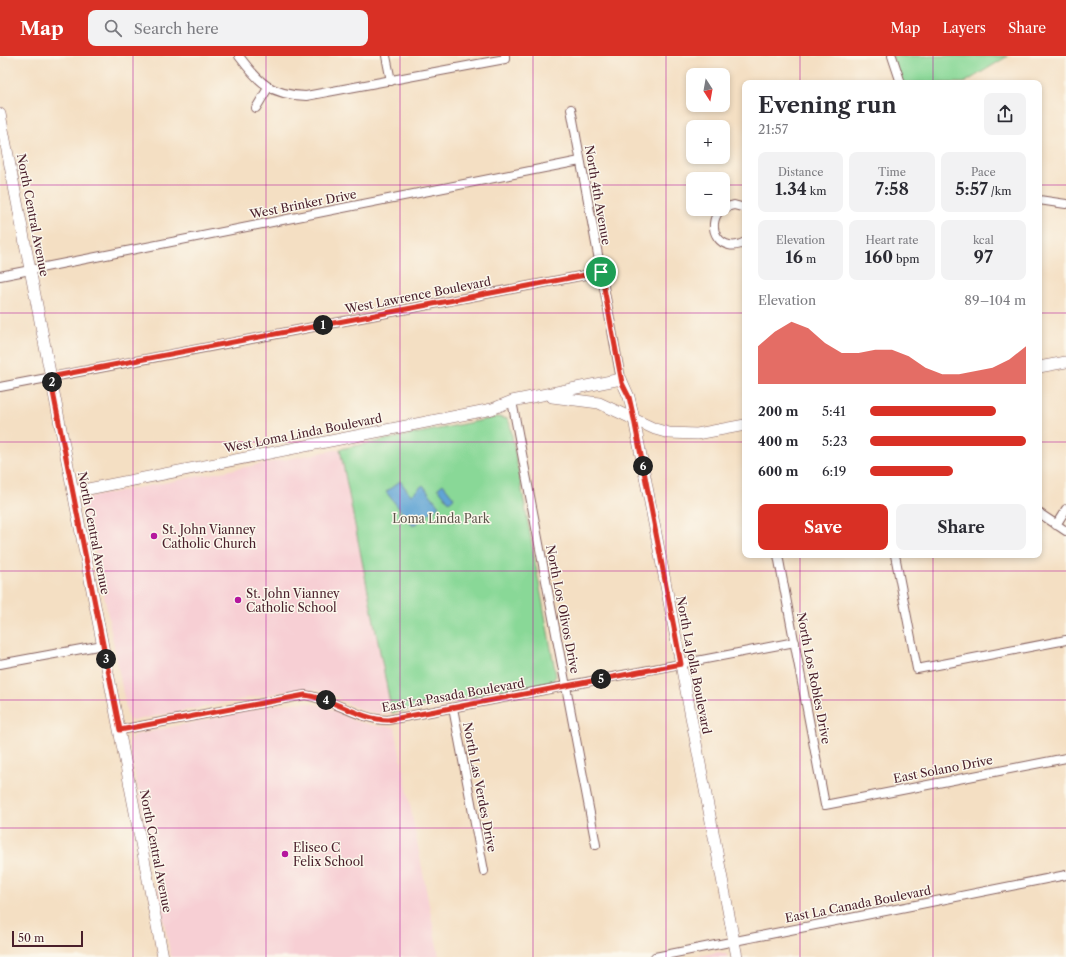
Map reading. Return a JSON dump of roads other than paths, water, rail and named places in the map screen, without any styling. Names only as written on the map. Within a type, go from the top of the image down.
[{"type":"street","points":[[239,56],[254,76],[268,88],[284,94],[306,96],[505,58]]},
{"type":"street","points":[[386,56],[390,81]]},
{"type":"street","points":[[892,56],[900,80]]},
{"type":"street","points":[[256,108],[268,88]]},
{"type":"street","name":"North 4th Avenue","points":[[571,109],[621,379]]},
{"type":"street","name":"North Central Avenue","points":[[0,114],[163,957]]},
{"type":"street","name":"West Brinker Drive","points":[[0,276],[580,161]]},
{"type":"street","points":[[1042,200],[1066,204]]},
{"type":"street","points":[[730,206],[734,205],[742,207]]},
{"type":"street","points":[[717,216],[714,220],[713,226],[718,238],[728,245],[742,244]]},
{"type":"street","name":"West Lawrence Boulevard","points":[[0,387],[601,272]]},
{"type":"street","points":[[1042,366],[1066,362]]},
{"type":"street","name":"West Loma Linda Boulevard","points":[[73,492],[492,409],[512,401],[621,379]]},
{"type":"street","name":"North La Jolla Boulevard","points":[[621,379],[629,397],[634,419],[737,957]]},
{"type":"street","name":"West Loma Linda Boulevard","points":[[537,396],[589,401],[610,407],[655,429],[678,434],[697,434],[742,426]]},
{"type":"street","name":"North Los Olivos Drive","points":[[512,401],[596,845]]},
{"type":"street","points":[[1056,525],[1066,509]]},
{"type":"street","points":[[1042,515],[1066,531]]},
{"type":"street","name":"North Los Robles Drive","points":[[779,558],[825,805]]},
{"type":"street","points":[[896,558],[917,668],[1066,640]]},
{"type":"street","name":"East La Pasada Boulevard","points":[[120,730],[305,695],[320,697],[362,716],[378,720],[397,719],[795,642]]},
{"type":"street","points":[[0,664],[103,645]]},
{"type":"street","name":"North Las Verdes Drive","points":[[453,708],[484,871]]},
{"type":"street","name":"East Solano Drive","points":[[825,805],[1066,758]]},
{"type":"street","name":"East La Canada Boulevard","points":[[655,957],[1066,875]]},
{"type":"water","points":[[400,481],[411,495],[423,485],[439,506],[413,526],[386,492]]},
{"type":"water","points":[[443,484],[454,498],[449,502],[438,488]]},
{"type":"place","name":"St. John Vianney Catholic Church","points":[[154,536]]},
{"type":"place","name":"St. John Vianney Catholic School","points":[[238,600]]},
{"type":"place","name":"Eliseo C Felix School","points":[[285,854]]},
{"type":"park label","name":"Loma Linda Park","points":[[441,518]]}]
